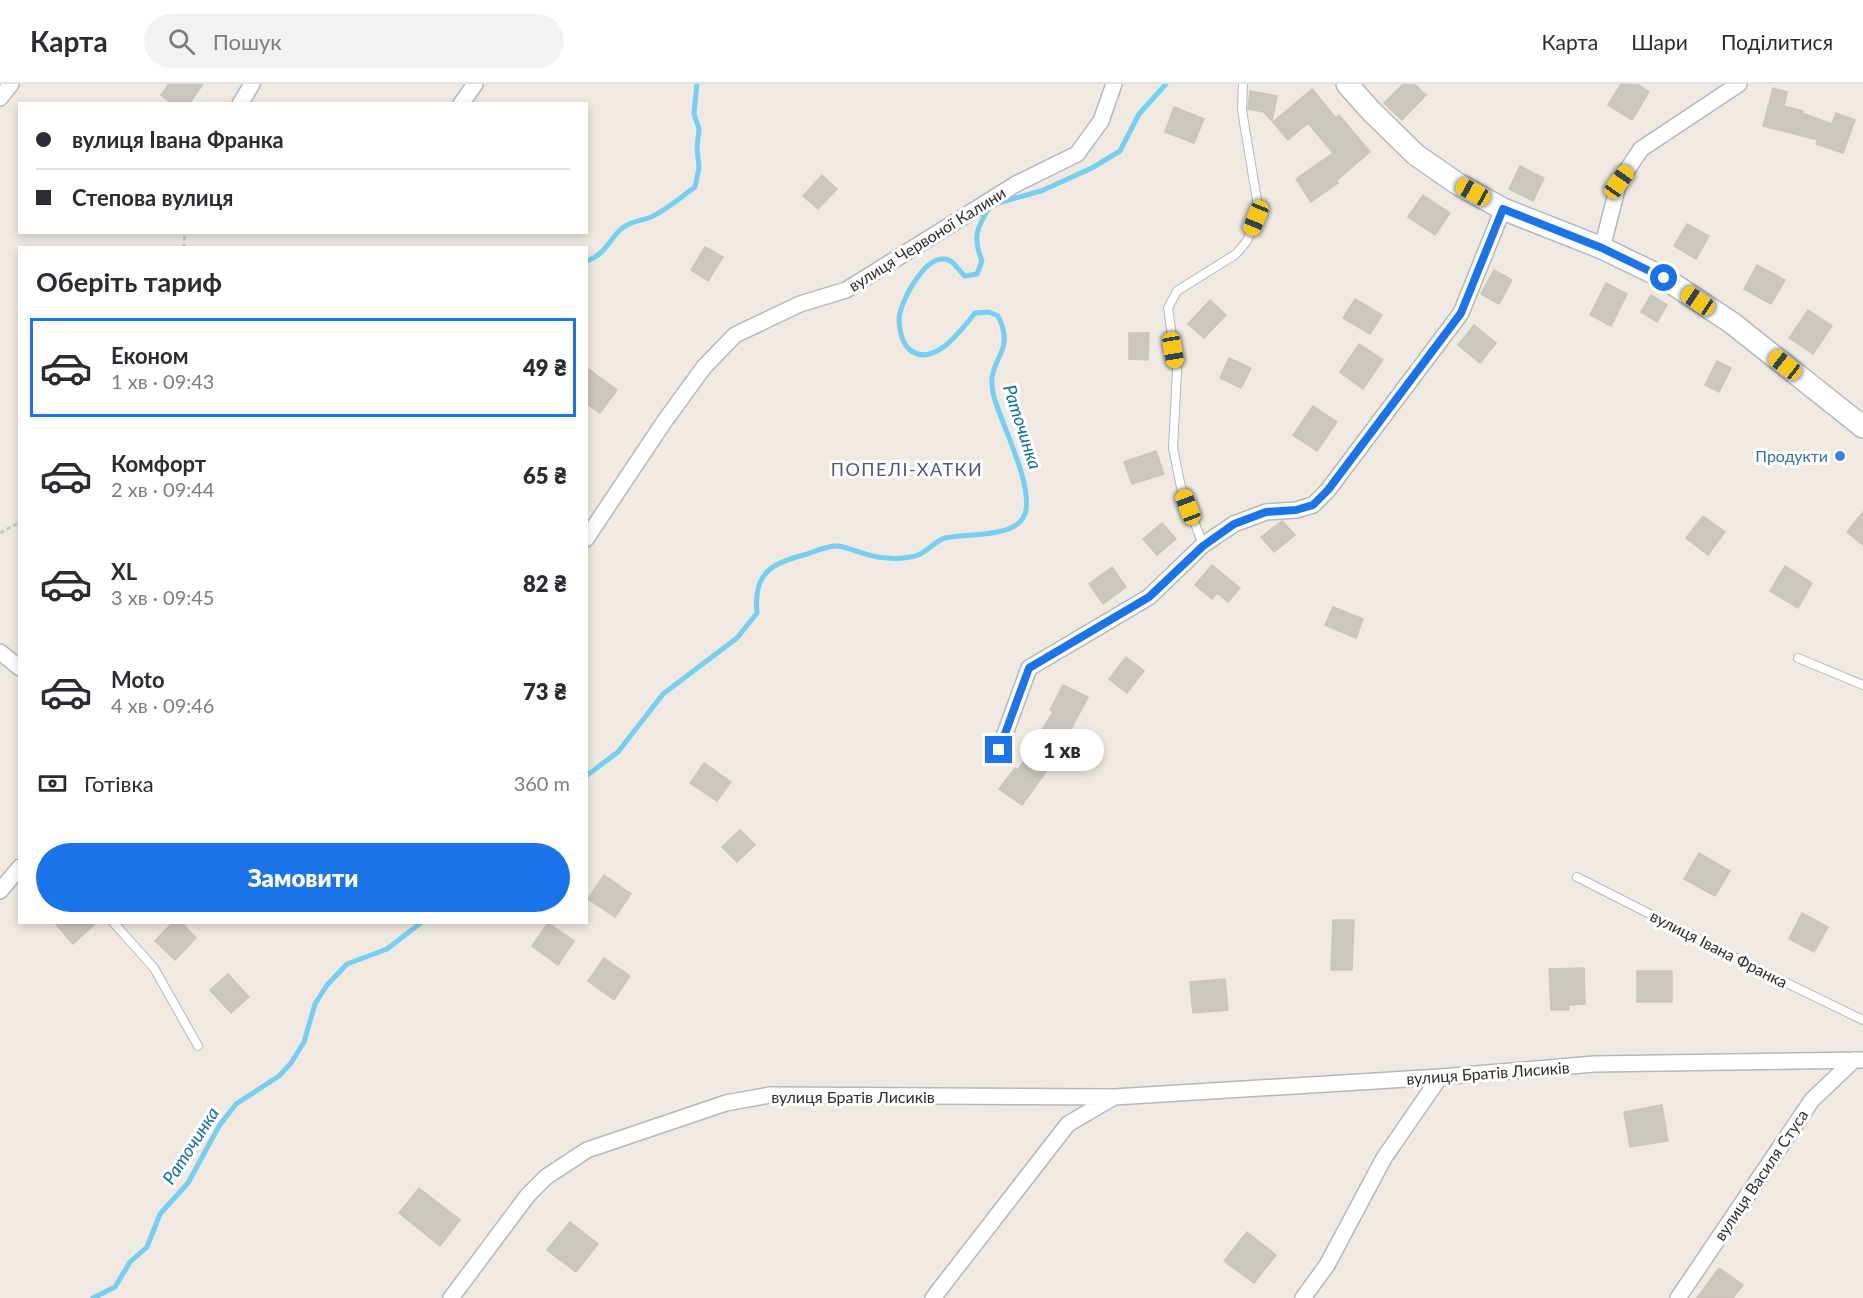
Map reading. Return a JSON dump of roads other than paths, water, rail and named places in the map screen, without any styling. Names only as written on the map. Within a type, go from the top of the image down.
[{"type":"main road","points":[[1347,84],[1371,111],[1416,154],[1458,184],[1503,209],[1602,248],[1664,278],[1732,323],[1863,427]]},
{"type":"street","points":[[0,98],[11,84]]},
{"type":"street","points":[[241,102],[252,84]]},
{"type":"street","points":[[462,102],[475,84]]},
{"type":"street","name":"вулиця Червоної Калини","points":[[588,536],[670,412],[704,367],[735,335],[800,304],[846,290],[1016,184],[1077,154],[1101,121],[1114,84]]},
{"type":"street","points":[[1602,248],[1619,182],[1641,149],[1739,84]]},
{"type":"street","points":[[999,750],[1029,668],[1149,597],[1203,546],[1234,524],[1266,512],[1296,510],[1313,505],[1328,490],[1461,313],[1503,209]]},
{"type":"street","points":[[0,652],[18,666]]},
{"type":"street","points":[[0,891],[18,869]]},
{"type":"street","name":"вулиця Братів Лисиків","points":[[451,1298],[528,1195],[546,1177],[586,1149],[726,1103],[770,1095],[1114,1097],[1440,1077],[1594,1064],[1859,1060]]},
{"type":"street","name":"вулиця Василя Стуса","points":[[1678,1298],[1812,1100],[1859,1060]]},
{"type":"street","points":[[1303,1298],[1327,1265],[1384,1158],[1440,1077]]},
{"type":"street","name":"вулиця Братів Лисиків","points":[[933,1298],[1068,1124],[1114,1097]]},
{"type":"lane","points":[[1203,546],[1181,488],[1173,448],[1177,371],[1167,308],[1177,291],[1236,254],[1247,241],[1256,218],[1257,200],[1242,110],[1243,84]]},
{"type":"lane","points":[[1798,658],[1863,685]]},
{"type":"lane","name":"вулиця Івана Франка","points":[[1577,877],[1863,1020]]},
{"type":"lane","points":[[115,924],[154,968],[198,1046]]},
{"type":"waterway","points":[[588,260],[602,252],[624,226],[657,214],[695,187],[699,168],[697,147],[699,129],[694,114],[697,84]]},
{"type":"waterway","name":"Раточинка","points":[[588,774],[618,752],[663,694],[737,638],[757,613],[758,588],[767,572],[774,566],[822,548],[834,546],[881,558],[911,557],[922,553],[945,538],[989,534],[1012,528],[1020,522],[1025,514],[1027,502],[1025,488],[994,397],[992,384],[1004,340],[998,316],[989,312],[975,313],[946,345],[928,354],[918,354],[909,349],[903,339],[899,323],[900,311],[914,282],[936,260],[950,261],[965,276],[977,274],[982,261],[977,245],[979,226],[991,205],[1041,191],[1092,168],[1120,151],[1139,114],[1166,84]]},
{"type":"waterway","name":"Раточинка","points":[[93,1298],[115,1287],[130,1262],[147,1247],[160,1214],[188,1183],[219,1126],[236,1104],[279,1076],[291,1063],[304,1042],[315,1004],[327,985],[347,964],[387,949],[419,924]]},
{"type":"place","name":"Продукти","points":[[1840,456]]},
{"type":"district","name":"ПОПЕЛІ-ХАТКИ","points":[[907,470]]}]
